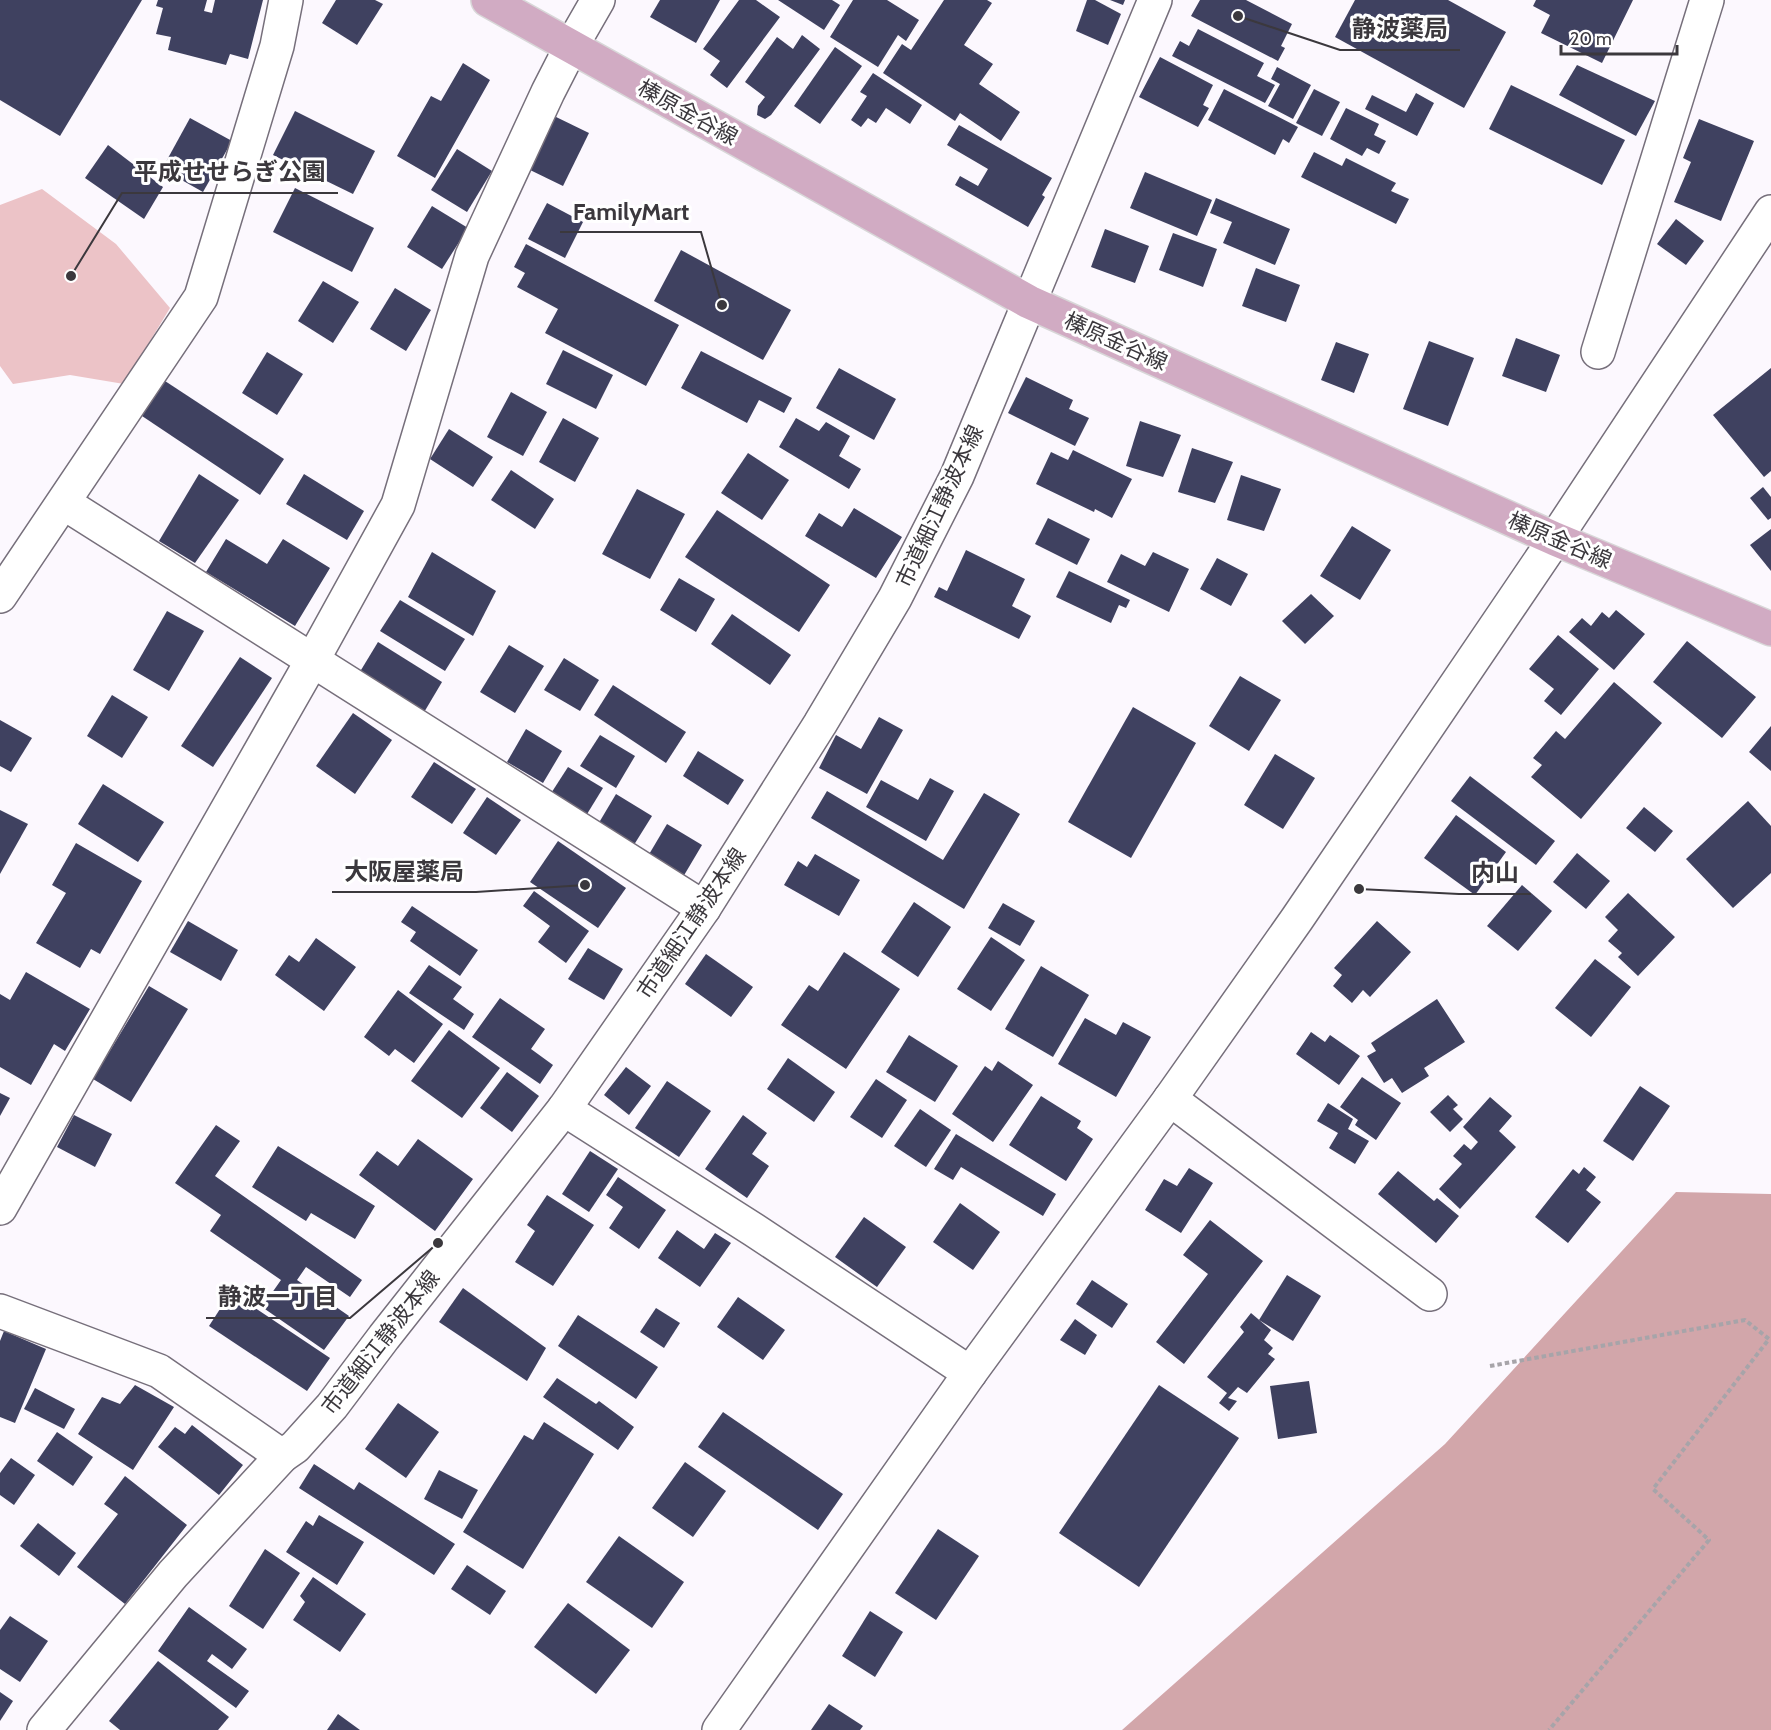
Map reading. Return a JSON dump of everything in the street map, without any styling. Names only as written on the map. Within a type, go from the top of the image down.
[{"type":"main road","name":"榛原金谷線","points":[[488,0],[1029,302],[1556,539],[1771,629]]},
{"type":"street","points":[[0,596],[201,297],[277,46],[285,0]]},
{"type":"street","points":[[0,1208],[312,661],[398,505],[472,256],[571,47],[598,0]]},
{"type":"street","name":"市道細江静波本線","points":[[44,1730],[173,1574],[282,1456],[295,1447],[332,1406],[564,1109],[704,908],[820,724],[895,598],[957,476],[1155,0]]},
{"type":"street","points":[[1598,352],[1707,0]]},
{"type":"street","points":[[719,1730],[970,1373],[1170,1099],[1297,919],[1556,539],[1771,212]]},
{"type":"street","points":[[64,503],[704,908]]},
{"type":"street","points":[[1170,1099],[1430,1294]]},
{"type":"street","points":[[564,1109],[754,1230],[970,1373]]},
{"type":"street","points":[[0,1311],[159,1371],[282,1456]]},
{"type":"path","points":[[1490,1366],[1745,1320],[1769,1339],[1653,1489],[1709,1540],[1549,1730]]},
{"type":"shaded area","points":[[42,189],[116,244],[170,308],[124,384],[70,375],[13,384],[0,366],[0,205]]},
{"type":"shaded area","points":[[1676,1192],[1771,1194],[1771,1730],[1122,1730],[1445,1444]]},
{"type":"building","points":[[0,0],[142,0],[60,136],[0,100]]},
{"type":"building","points":[[158,0],[207,0],[204,11],[212,13],[215,0],[263,0],[248,59],[230,54],[226,65],[168,50],[171,37],[156,34],[163,8],[156,6]]},
{"type":"building","points":[[336,0],[375,0],[383,4],[357,45],[322,23]]},
{"type":"building","points":[[660,0],[720,0],[696,43],[650,17]]},
{"type":"building","points":[[739,0],[756,0],[780,17],[727,88],[710,75],[720,61],[703,49]]},
{"type":"building","points":[[778,0],[832,0],[840,5],[824,30]]},
{"type":"building","points":[[853,0],[887,0],[919,20],[906,41],[898,35],[878,67],[830,37]]},
{"type":"building","points":[[944,0],[987,0],[992,3],[964,45],[993,64],[979,84],[1020,112],[1001,141],[960,113],[955,121],[883,73],[902,44],[911,50]]},
{"type":"building","points":[[1087,0],[1095,0],[1121,14],[1108,45],[1076,31]]},
{"type":"building","points":[[1110,0],[1125,0],[1123,5]]},
{"type":"building","points":[[1200,0],[1246,0],[1292,24],[1281,46],[1285,48],[1278,61],[1191,16]]},
{"type":"building","points":[[1355,0],[1448,0],[1506,32],[1464,108],[1335,37]]},
{"type":"building","points":[[1536,0],[1633,0],[1602,63],[1541,33],[1550,15],[1533,6]]},
{"type":"building","points":[[1198,29],[1264,63],[1257,76],[1275,85],[1265,103],[1172,56],[1180,41],[1189,46]]},
{"type":"building","points":[[802,35],[820,49],[771,115],[765,119],[757,115],[758,106],[765,97],[745,82],[777,37],[793,49]]},
{"type":"building","points":[[835,47],[862,66],[820,124],[794,106]]},
{"type":"building","points":[[1160,57],[1213,85],[1203,105],[1209,108],[1198,127],[1139,97]]},
{"type":"building","points":[[463,63],[490,80],[435,178],[397,156],[431,96],[441,101]]},
{"type":"building","points":[[1577,65],[1655,101],[1636,136],[1559,95]]},
{"type":"building","points":[[1277,67],[1311,85],[1293,119],[1268,106],[1280,84],[1271,79]]},
{"type":"building","points":[[873,73],[922,105],[910,124],[886,108],[876,123],[868,118],[861,127],[851,120],[867,96],[860,92]]},
{"type":"building","points":[[1511,85],[1625,140],[1602,185],[1489,129]]},
{"type":"building","points":[[1224,89],[1298,127],[1289,143],[1283,139],[1275,155],[1208,120]]},
{"type":"building","points":[[1314,89],[1340,102],[1322,136],[1296,123]]},
{"type":"building","points":[[1416,93],[1434,103],[1417,136],[1365,109],[1372,95],[1406,112]]},
{"type":"building","points":[[1346,108],[1379,124],[1374,135],[1386,141],[1379,154],[1367,148],[1362,156],[1330,139]]},
{"type":"building","points":[[295,111],[375,151],[353,194],[273,155]]},
{"type":"building","points":[[554,116],[589,133],[563,186],[528,169]]},
{"type":"building","points":[[190,118],[232,141],[203,192],[162,169]]},
{"type":"building","points":[[1699,119],[1754,141],[1721,221],[1674,202],[1691,162],[1683,158]]},
{"type":"building","points":[[959,125],[1052,178],[1042,195],[1045,197],[1028,227],[955,185],[960,176],[978,186],[988,169],[947,145]]},
{"type":"building","points":[[108,145],[163,187],[144,219],[85,178]]},
{"type":"building","points":[[457,149],[492,171],[467,212],[431,190]]},
{"type":"building","points":[[1314,152],[1342,166],[1346,158],[1396,183],[1391,191],[1409,199],[1396,224],[1301,177]]},
{"type":"building","points":[[1145,172],[1212,200],[1197,236],[1130,208]]},
{"type":"building","points":[[295,188],[374,228],[352,272],[273,232]]},
{"type":"building","points":[[1216,198],[1290,229],[1275,265],[1223,243],[1232,222],[1210,213]]},
{"type":"building","points":[[547,203],[583,222],[565,258],[528,239]]},
{"type":"building","points":[[432,206],[468,228],[442,269],[407,247]]},
{"type":"building","points":[[1676,219],[1704,241],[1686,265],[1657,244]]},
{"type":"building","points":[[1105,229],[1149,246],[1135,283],[1091,267]]},
{"type":"building","points":[[1173,233],[1217,249],[1203,287],[1159,270]]},
{"type":"building","points":[[526,244],[679,325],[646,386],[545,333],[558,309],[517,287],[525,273],[514,267]]},
{"type":"building","points":[[681,250],[791,310],[763,360],[654,301]]},
{"type":"building","points":[[1256,268],[1300,285],[1286,322],[1242,306]]},
{"type":"building","points":[[323,281],[359,302],[333,343],[298,321]]},
{"type":"building","points":[[395,288],[431,310],[406,351],[370,329]]},
{"type":"building","points":[[1516,338],[1560,355],[1546,392],[1502,376]]},
{"type":"building","points":[[1429,341],[1474,358],[1448,426],[1403,409]]},
{"type":"building","points":[[1336,342],[1369,354],[1354,393],[1321,380]]},
{"type":"building","points":[[563,350],[613,375],[596,409],[546,384]]},
{"type":"building","points":[[701,351],[792,398],[784,413],[759,400],[747,423],[681,388]]},
{"type":"building","points":[[267,352],[303,374],[277,415],[242,393]]},
{"type":"building","points":[[839,368],[896,399],[874,440],[816,408]]},
{"type":"building","points":[[1771,368],[1771,471],[1764,477],[1713,415]]},
{"type":"building","points":[[1026,377],[1073,400],[1069,409],[1089,418],[1075,446],[1008,413]]},
{"type":"building","points":[[165,381],[284,459],[260,495],[142,416]]},
{"type":"building","points":[[511,392],[547,412],[523,456],[487,437]]},
{"type":"building","points":[[563,418],[599,438],[575,482],[539,462]]},
{"type":"building","points":[[796,418],[819,431],[826,422],[850,436],[839,456],[861,469],[849,489],[779,447]]},
{"type":"building","points":[[1140,421],[1181,435],[1163,477],[1126,466]]},
{"type":"building","points":[[449,429],[493,457],[473,487],[430,459]]},
{"type":"building","points":[[1192,448],[1233,462],[1215,503],[1178,492]]},
{"type":"building","points":[[1073,450],[1132,479],[1112,518],[1095,509],[1094,512],[1036,484],[1051,452],[1068,460]]},
{"type":"building","points":[[748,453],[789,480],[762,520],[721,493]]},
{"type":"building","points":[[511,470],[554,499],[535,529],[491,500]]},
{"type":"building","points":[[199,474],[239,500],[195,563],[159,541]]},
{"type":"building","points":[[304,474],[364,511],[347,540],[286,504]]},
{"type":"building","points":[[1241,475],[1281,489],[1264,531],[1227,520]]},
{"type":"building","points":[[1763,487],[1771,497],[1771,518],[1768,520],[1750,498]]},
{"type":"building","points":[[637,489],[685,514],[650,579],[602,554]]},
{"type":"building","points":[[854,508],[902,537],[876,578],[805,536],[819,513],[842,527]]},
{"type":"building","points":[[717,510],[830,585],[799,632],[685,557]]},
{"type":"building","points":[[1048,518],[1090,539],[1077,565],[1035,544]]},
{"type":"building","points":[[1352,526],[1391,550],[1360,600],[1320,576]]},
{"type":"building","points":[[1771,529],[1771,571],[1750,545]]},
{"type":"building","points":[[226,539],[267,564],[283,539],[330,568],[295,626],[206,572]]},
{"type":"building","points":[[966,550],[1025,579],[1012,606],[1031,616],[1019,639],[934,597],[939,587],[947,591]]},
{"type":"building","points":[[432,552],[496,591],[473,636],[408,597]]},
{"type":"building","points":[[1153,552],[1189,569],[1169,612],[1107,582],[1121,554],[1145,566]]},
{"type":"building","points":[[1217,558],[1248,574],[1231,606],[1200,589]]},
{"type":"building","points":[[1069,571],[1130,600],[1126,608],[1119,605],[1111,623],[1056,597]]},
{"type":"building","points":[[679,578],[715,599],[696,632],[660,610]]},
{"type":"building","points":[[1311,594],[1334,616],[1305,644],[1282,621]]},
{"type":"building","points":[[400,600],[465,639],[445,671],[380,631]]},
{"type":"building","points":[[1616,610],[1645,634],[1614,670],[1569,632],[1582,618],[1591,626],[1602,612],[1609,618]]},
{"type":"building","points":[[167,611],[204,631],[169,691],[133,670]]},
{"type":"building","points":[[732,614],[791,655],[770,685],[711,644]]},
{"type":"building","points":[[1558,635],[1599,669],[1561,715],[1544,701],[1554,689],[1529,669]]},
{"type":"building","points":[[1687,641],[1756,697],[1722,738],[1653,682]]},
{"type":"building","points":[[378,642],[442,682],[423,714],[358,675]]},
{"type":"building","points":[[509,645],[544,666],[515,713],[480,692]]},
{"type":"building","points":[[240,657],[272,678],[213,767],[181,746]]},
{"type":"building","points":[[564,658],[599,680],[580,711],[544,690]]},
{"type":"building","points":[[1240,676],[1281,700],[1249,751],[1209,726]]},
{"type":"building","points":[[1614,682],[1662,723],[1581,819],[1531,777],[1542,765],[1533,758],[1556,731],[1565,739]]},
{"type":"building","points":[[613,685],[686,732],[666,763],[594,715]]},
{"type":"building","points":[[112,695],[148,717],[122,758],[87,736]]},
{"type":"building","points":[[1133,707],[1196,743],[1131,858],[1068,822]]},
{"type":"building","points":[[353,713],[392,740],[355,794],[316,766]]},
{"type":"building","points":[[879,717],[903,730],[867,794],[819,768],[836,735],[861,749]]},
{"type":"building","points":[[0,720],[32,738],[11,772],[0,766]]},
{"type":"building","points":[[1771,726],[1771,771],[1749,752]]},
{"type":"building","points":[[526,729],[562,751],[543,783],[507,762]]},
{"type":"building","points":[[600,735],[635,756],[616,788],[580,766]]},
{"type":"building","points":[[698,751],[744,780],[728,805],[683,776]]},
{"type":"building","points":[[1275,754],[1315,778],[1283,829],[1244,805]]},
{"type":"building","points":[[434,762],[476,789],[452,824],[411,797]]},
{"type":"building","points":[[568,767],[603,788],[584,819],[548,798]]},
{"type":"building","points":[[1470,776],[1555,841],[1536,865],[1451,801]]},
{"type":"building","points":[[930,778],[954,791],[926,841],[866,807],[881,780],[918,800]]},
{"type":"building","points":[[103,784],[164,822],[138,862],[78,824]]},
{"type":"building","points":[[827,791],[943,860],[984,793],[1020,814],[964,909],[811,818]]},
{"type":"building","points":[[616,794],[652,816],[632,848],[597,826]]},
{"type":"building","points":[[487,797],[521,820],[496,855],[463,833]]},
{"type":"building","points":[[1748,801],[1771,826],[1771,873],[1733,908],[1686,859]]},
{"type":"building","points":[[1644,807],[1673,831],[1655,852],[1626,828]]},
{"type":"building","points":[[0,810],[28,824],[0,874]]},
{"type":"building","points":[[1456,815],[1506,852],[1475,895],[1424,858]]},
{"type":"building","points":[[667,824],[702,845],[683,877],[648,856]]},
{"type":"building","points":[[558,841],[626,888],[598,928],[530,882]]},
{"type":"building","points":[[76,843],[142,881],[100,954],[91,949],[80,968],[36,943],[66,893],[52,885]]},
{"type":"building","points":[[1577,853],[1610,881],[1586,909],[1553,882]]},
{"type":"building","points":[[815,854],[860,880],[839,916],[784,885],[798,861],[807,867]]},
{"type":"building","points":[[1522,885],[1552,911],[1518,951],[1487,926]]},
{"type":"building","points":[[534,891],[589,931],[566,963],[538,942],[550,926],[523,906]]},
{"type":"building","points":[[1628,893],[1675,937],[1638,976],[1618,957],[1622,953],[1608,941],[1618,930],[1605,917]]},
{"type":"building","points":[[914,902],[951,927],[918,977],[881,952]]},
{"type":"building","points":[[1003,903],[1035,921],[1020,946],[988,928]]},
{"type":"building","points":[[412,906],[478,950],[460,976],[410,941],[416,932],[401,922]]},
{"type":"building","points":[[188,921],[238,950],[221,981],[170,952]]},
{"type":"building","points":[[1377,921],[1411,952],[1370,997],[1363,990],[1352,1003],[1333,986],[1342,975],[1334,968]]},
{"type":"building","points":[[991,937],[1025,960],[991,1011],[957,989]]},
{"type":"building","points":[[316,938],[356,967],[324,1011],[275,975],[289,955],[299,962]]},
{"type":"building","points":[[588,948],[623,969],[604,1000],[568,979]]},
{"type":"building","points":[[844,952],[900,989],[846,1069],[781,1025],[809,985],[818,991]]},
{"type":"building","points":[[706,954],[753,987],[731,1017],[685,984]]},
{"type":"building","points":[[1595,959],[1631,987],[1591,1037],[1555,1008]]},
{"type":"building","points":[[429,965],[462,987],[453,999],[474,1014],[464,1030],[409,993]]},
{"type":"building","points":[[1041,966],[1089,995],[1053,1057],[1005,1029]]},
{"type":"building","points":[[26,972],[90,1009],[65,1051],[54,1044],[31,1085],[0,1067],[0,994],[10,1000]]},
{"type":"building","points":[[149,986],[188,1009],[131,1102],[93,1079]]},
{"type":"building","points":[[398,990],[443,1024],[414,1063],[395,1049],[389,1056],[364,1037]]},
{"type":"building","points":[[500,998],[545,1029],[531,1049],[553,1065],[540,1084],[472,1037]]},
{"type":"building","points":[[1437,999],[1465,1042],[1424,1068],[1429,1076],[1402,1093],[1392,1078],[1384,1083],[1367,1056],[1376,1051],[1371,1043]]},
{"type":"building","points":[[1085,1018],[1116,1035],[1123,1022],[1151,1037],[1116,1097],[1058,1064]]},
{"type":"building","points":[[449,1030],[500,1068],[462,1118],[411,1081]]},
{"type":"building","points":[[1311,1032],[1325,1042],[1330,1035],[1360,1056],[1339,1085],[1296,1054]]},
{"type":"building","points":[[909,1035],[958,1066],[935,1102],[886,1072]]},
{"type":"building","points":[[788,1058],[835,1092],[814,1122],[767,1089]]},
{"type":"building","points":[[998,1061],[1033,1085],[993,1142],[952,1114],[985,1066],[992,1071]]},
{"type":"building","points":[[626,1067],[651,1086],[629,1115],[604,1095]]},
{"type":"building","points":[[507,1072],[539,1096],[512,1132],[480,1108]]},
{"type":"building","points":[[1362,1077],[1401,1103],[1376,1140],[1355,1125],[1358,1120],[1340,1107]]},
{"type":"building","points":[[876,1079],[907,1100],[882,1138],[850,1117]]},
{"type":"building","points":[[667,1081],[711,1111],[679,1157],[635,1128]]},
{"type":"building","points":[[1640,1086],[1670,1106],[1633,1161],[1603,1141]]},
{"type":"building","points":[[0,1093],[10,1098],[0,1116]]},
{"type":"building","points":[[1448,1095],[1458,1105],[1453,1109],[1463,1119],[1450,1132],[1430,1112]]},
{"type":"building","points":[[1041,1096],[1081,1121],[1077,1128],[1093,1139],[1066,1181],[1009,1145]]},
{"type":"building","points":[[1490,1097],[1512,1116],[1499,1131],[1516,1147],[1460,1209],[1439,1189],[1462,1164],[1453,1156],[1464,1144],[1471,1150],[1478,1142],[1463,1127]]},
{"type":"building","points":[[1328,1103],[1353,1119],[1348,1129],[1369,1141],[1355,1164],[1329,1148],[1338,1133],[1317,1121]]},
{"type":"building","points":[[920,1109],[951,1130],[926,1167],[894,1146]]},
{"type":"building","points":[[74,1115],[112,1134],[95,1167],[57,1147]]},
{"type":"building","points":[[743,1115],[767,1133],[752,1154],[769,1166],[747,1198],[705,1169]]},
{"type":"building","points":[[216,1125],[240,1141],[215,1176],[362,1280],[350,1297],[306,1267],[297,1280],[349,1316],[324,1350],[262,1307],[281,1280],[210,1231],[221,1215],[175,1183]]},
{"type":"building","points":[[956,1134],[1056,1194],[1043,1216],[961,1167],[953,1180],[934,1169]]},
{"type":"building","points":[[418,1139],[473,1179],[435,1231],[359,1175],[377,1151],[398,1166]]},
{"type":"building","points":[[278,1146],[375,1206],[355,1239],[311,1213],[306,1221],[252,1187]]},
{"type":"building","points":[[590,1151],[618,1169],[589,1212],[562,1194]]},
{"type":"building","points":[[1584,1167],[1596,1177],[1586,1190],[1601,1202],[1568,1243],[1535,1217],[1573,1169],[1579,1174]]},
{"type":"building","points":[[1189,1168],[1213,1183],[1181,1233],[1145,1210],[1164,1179],[1177,1186]]},
{"type":"building","points":[[1398,1171],[1434,1201],[1437,1198],[1459,1216],[1436,1243],[1378,1194]]},
{"type":"building","points":[[618,1177],[666,1210],[639,1249],[609,1228],[623,1207],[606,1195]]},
{"type":"building","points":[[547,1195],[594,1225],[553,1286],[515,1262],[535,1231],[527,1225]]},
{"type":"building","points":[[960,1203],[1000,1232],[973,1270],[933,1242]]},
{"type":"building","points":[[864,1217],[906,1247],[877,1287],[835,1257]]},
{"type":"building","points":[[1210,1220],[1263,1261],[1184,1364],[1156,1342],[1208,1274],[1183,1255]]},
{"type":"building","points":[[677,1230],[704,1249],[715,1233],[731,1243],[700,1287],[658,1258]]},
{"type":"building","points":[[1287,1275],[1321,1296],[1293,1341],[1259,1320]]},
{"type":"building","points":[[1092,1280],[1128,1304],[1112,1328],[1076,1304]]},
{"type":"building","points":[[463,1288],[546,1348],[527,1381],[439,1322]]},
{"type":"building","points":[[231,1292],[330,1358],[307,1391],[209,1326]]},
{"type":"building","points":[[738,1297],[785,1330],[763,1360],[717,1327]]},
{"type":"building","points":[[656,1308],[680,1323],[664,1348],[640,1332]]},
{"type":"building","points":[[1251,1313],[1271,1330],[1264,1340],[1273,1348],[1268,1354],[1275,1359],[1247,1393],[1238,1387],[1228,1398],[1237,1401],[1229,1411],[1219,1403],[1227,1393],[1207,1377],[1244,1332],[1240,1327]]},
{"type":"building","points":[[578,1315],[658,1367],[636,1399],[558,1346]]},
{"type":"building","points":[[1075,1319],[1097,1335],[1085,1355],[1060,1340]]},
{"type":"building","points":[[4,1331],[46,1349],[15,1423],[0,1417],[0,1341]]},
{"type":"building","points":[[557,1378],[596,1404],[599,1401],[634,1427],[618,1450],[543,1397]]},
{"type":"building","points":[[1309,1381],[1317,1433],[1278,1439],[1270,1386]]},
{"type":"building","points":[[135,1385],[174,1407],[133,1470],[78,1434],[102,1397],[120,1404]]},
{"type":"building","points":[[1159,1385],[1239,1438],[1139,1587],[1059,1533]]},
{"type":"building","points":[[35,1388],[75,1409],[64,1429],[24,1409]]},
{"type":"building","points":[[398,1403],[439,1432],[406,1478],[365,1449]]},
{"type":"building","points":[[723,1412],[843,1494],[818,1530],[698,1447]]},
{"type":"building","points":[[544,1422],[594,1454],[523,1569],[463,1532],[524,1435],[533,1440]]},
{"type":"building","points":[[192,1425],[243,1465],[219,1495],[158,1447],[175,1427],[185,1434]]},
{"type":"building","points":[[57,1432],[93,1457],[73,1486],[37,1461]]},
{"type":"building","points":[[11,1458],[35,1475],[14,1505],[0,1495],[0,1473]]},
{"type":"building","points":[[685,1462],[726,1491],[693,1537],[652,1508]]},
{"type":"building","points":[[314,1464],[354,1490],[359,1482],[455,1544],[434,1575],[299,1488]]},
{"type":"building","points":[[439,1470],[478,1490],[462,1519],[424,1499]]},
{"type":"building","points":[[125,1476],[187,1525],[125,1604],[77,1567],[118,1514],[104,1504]]},
{"type":"building","points":[[319,1515],[364,1542],[337,1585],[286,1552],[306,1521],[313,1526]]},
{"type":"building","points":[[38,1523],[76,1553],[59,1576],[20,1546]]},
{"type":"building","points":[[938,1529],[979,1556],[936,1620],[895,1593]]},
{"type":"building","points":[[619,1536],[684,1582],[652,1628],[586,1582]]},
{"type":"building","points":[[265,1549],[300,1573],[263,1629],[229,1606]]},
{"type":"building","points":[[467,1565],[506,1591],[490,1615],[451,1589]]},
{"type":"building","points":[[313,1577],[366,1614],[340,1652],[293,1620],[305,1602],[300,1596]]},
{"type":"building","points":[[568,1603],[630,1650],[596,1694],[534,1647]]},
{"type":"building","points":[[189,1607],[247,1649],[232,1669],[212,1654],[207,1661],[249,1691],[236,1708],[158,1651]]},
{"type":"building","points":[[870,1611],[903,1632],[875,1677],[842,1656]]},
{"type":"building","points":[[10,1616],[48,1641],[20,1682],[0,1669],[0,1630]]},
{"type":"building","points":[[158,1661],[229,1717],[218,1730],[120,1730],[109,1721]]},
{"type":"building","points":[[0,1692],[13,1701],[0,1721]]},
{"type":"building","points":[[829,1704],[863,1726],[860,1730],[811,1730]]},
{"type":"building","points":[[338,1714],[360,1730],[327,1730]]},
{"type":"place","name":"静波薬局","points":[[1238,16]]},
{"type":"place","name":"平成せせらぎ公園","points":[[71,276]]},
{"type":"place","name":"FamilyMart","points":[[722,305]]},
{"type":"place","name":"大阪屋薬局","points":[[585,885]]},
{"type":"place","name":"内山","points":[[1359,889]]},
{"type":"place","name":"静波一丁目","points":[[438,1243]]}]
